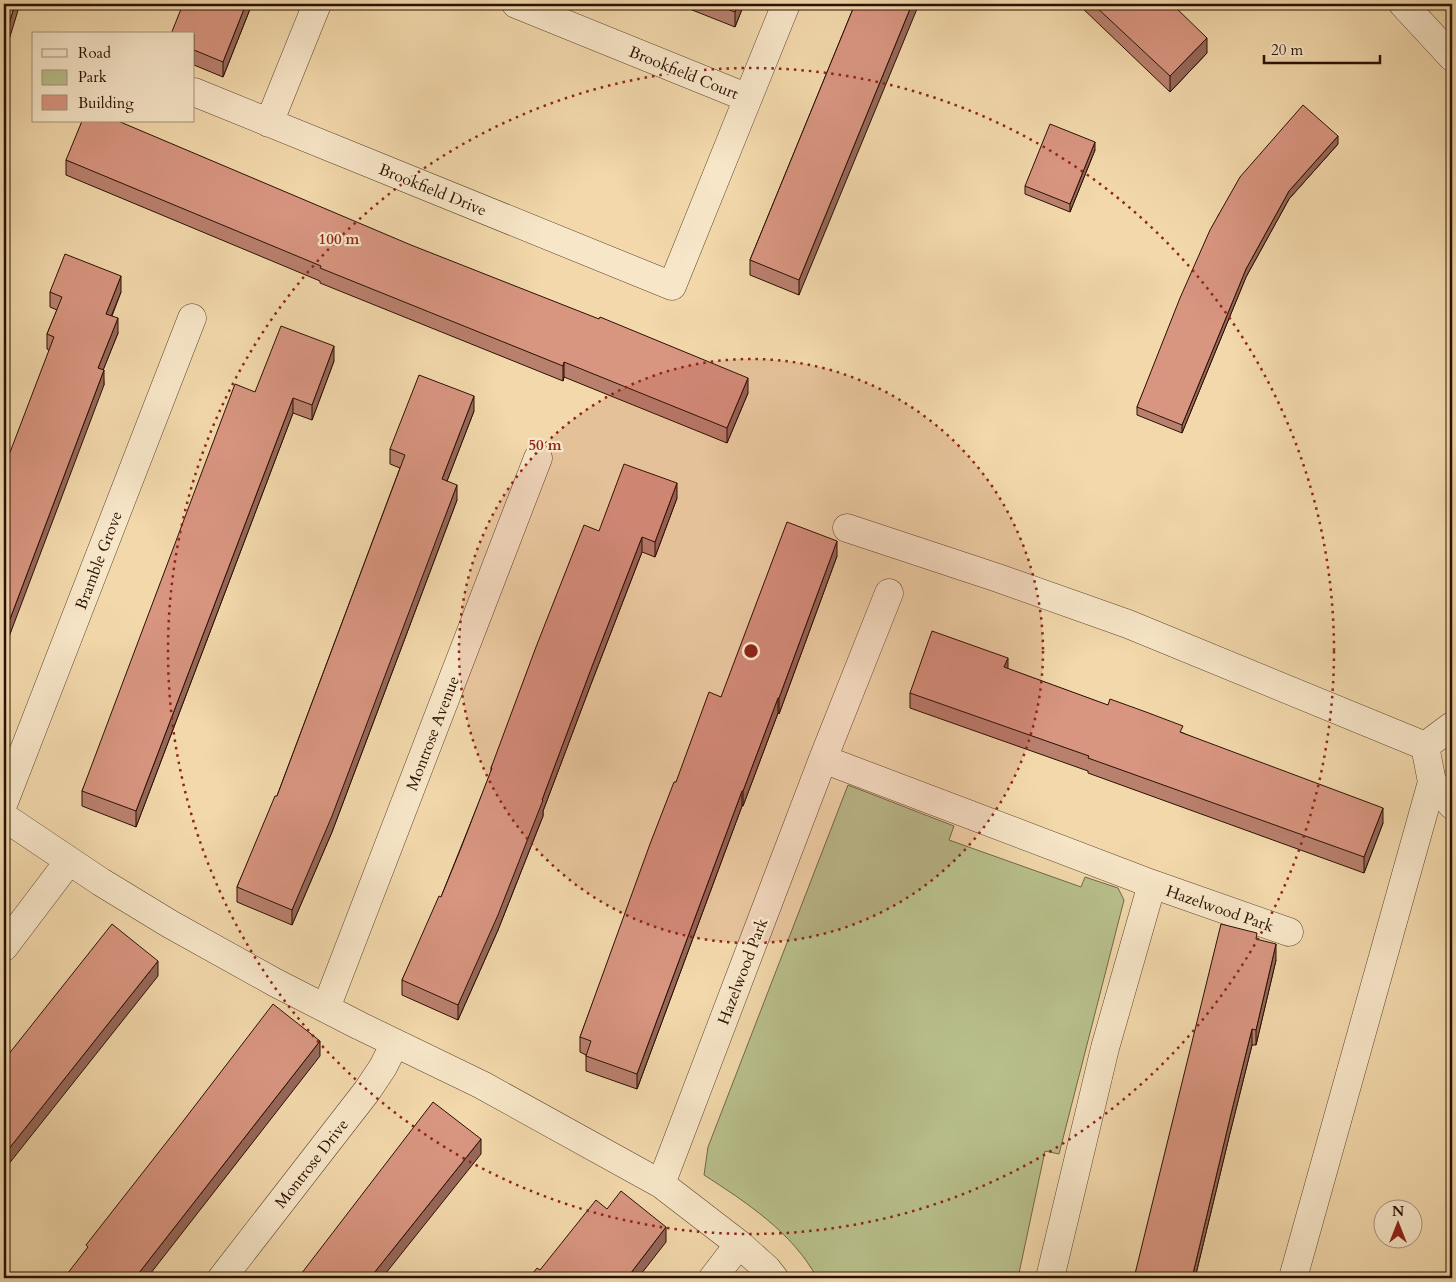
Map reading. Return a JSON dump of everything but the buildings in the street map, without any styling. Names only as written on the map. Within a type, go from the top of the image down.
[{"type":"street","points":[[270,123],[317,4]]},
{"type":"street","name":"Brookfield Court","points":[[516,4],[748,98],[672,286]]},
{"type":"street","points":[[748,98],[786,4]]},
{"type":"street","points":[[1403,4],[1452,57]]},
{"type":"street","name":"Brookfield Drive","points":[[195,92],[672,286]]},
{"type":"street","name":"Bramble Grove","points":[[4,802],[192,318]]},
{"type":"street","name":"Montrose Avenue","points":[[326,1008],[538,458]]},
{"type":"street","points":[[847,528],[998,578],[1128,624],[1425,746]]},
{"type":"street","name":"Hazelwood Park","points":[[661,1184],[889,594]]},
{"type":"street","points":[[1425,746],[1452,726]]},
{"type":"street","points":[[1293,1278],[1432,782],[1425,746]]},
{"type":"street","name":"Hazelwood Park","points":[[824,759],[1152,884],[1289,932]]},
{"type":"street","points":[[1432,782],[1452,805]]},
{"type":"street","points":[[4,817],[69,861],[170,924],[276,983],[482,1085],[661,1184],[739,1244],[767,1269],[774,1278]]},
{"type":"street","points":[[4,947],[69,861]]},
{"type":"street","name":"Hazelwood Park","points":[[1050,1278],[1104,1048],[1152,884]]},
{"type":"street","name":"Montrose Drive","points":[[222,1278],[367,1091],[384,1067],[395,1043]]},
{"type":"street","points":[[713,1278],[739,1244]]},
{"type":"green space","points":[[848,785],[954,826],[949,840],[1081,887],[1085,877],[1118,888],[1124,900],[1059,1154],[1045,1151],[1018,1278],[817,1278],[807,1262],[782,1233],[736,1196],[704,1175],[708,1147]]}]
